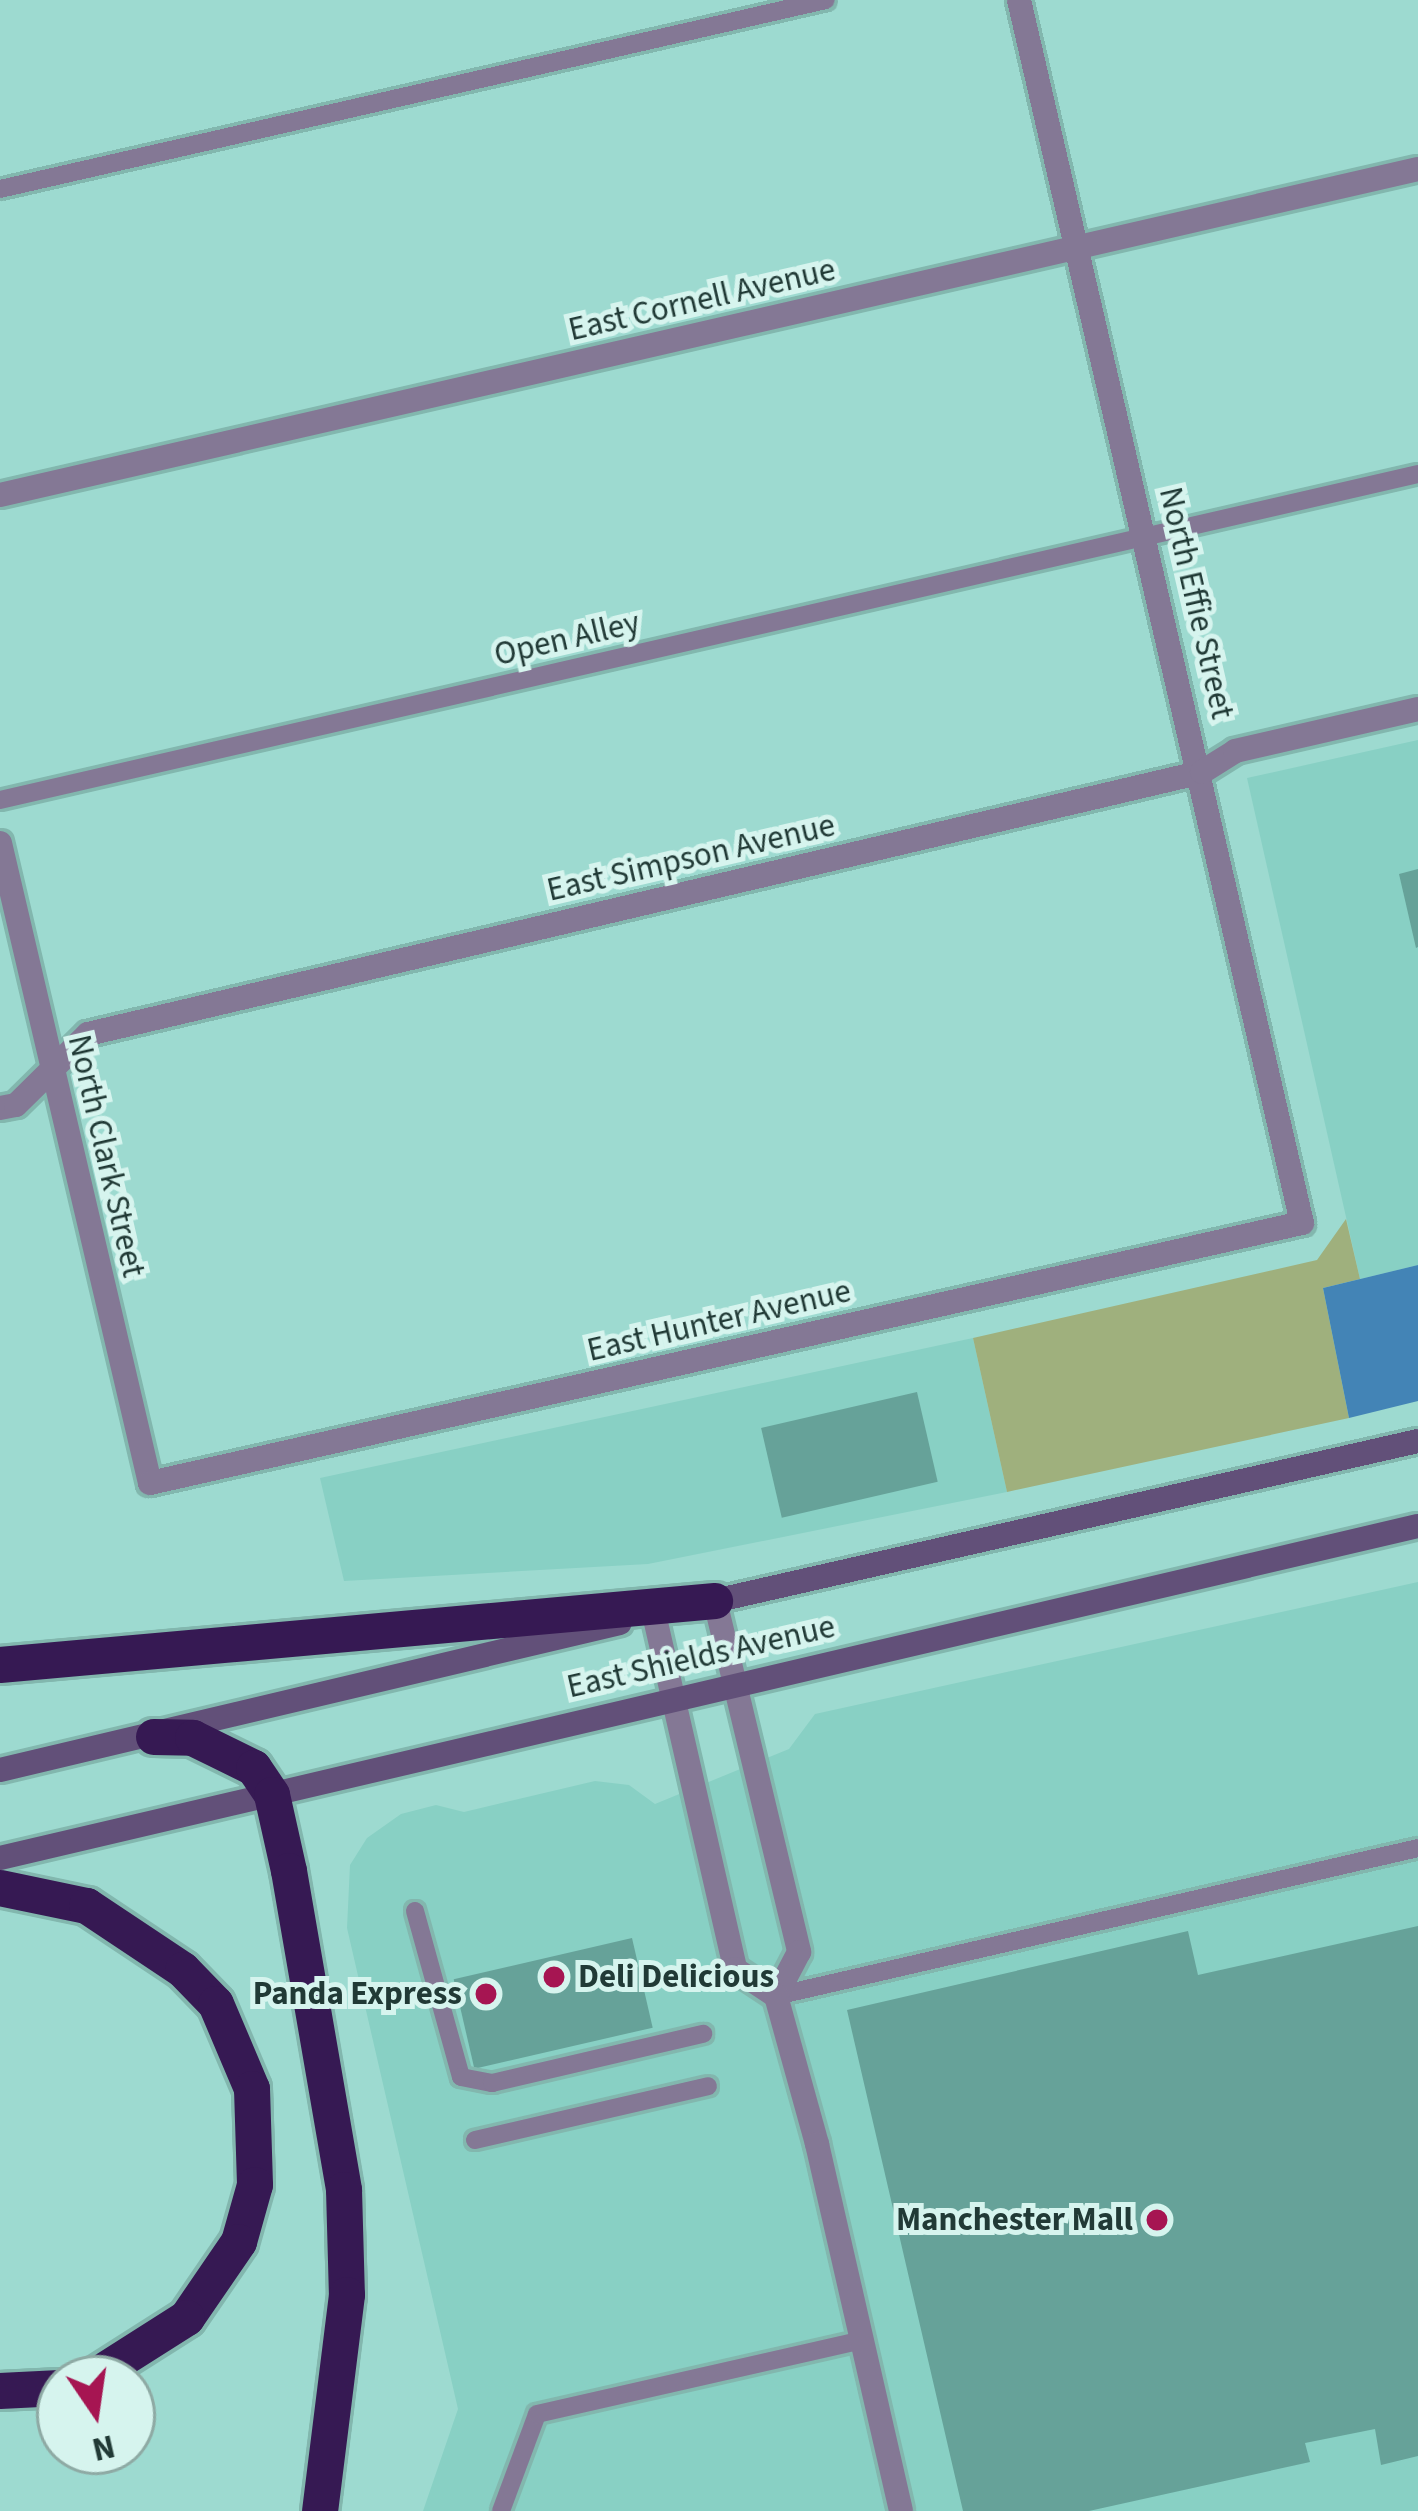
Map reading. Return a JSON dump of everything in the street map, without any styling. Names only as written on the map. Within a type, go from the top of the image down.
[{"type":"highway","points":[[0,1665],[716,1601]]},
{"type":"highway","points":[[154,1736],[230,1751],[272,1795],[333,2084],[344,2190],[346,2295],[320,2511]]},
{"type":"highway","points":[[0,1888],[87,1906],[183,1970],[215,2003],[252,2089],[255,2185],[229,2261],[154,2347],[138,2355]]},
{"type":"highway","points":[[0,2391],[36,2389]]},
{"type":"main road","name":"East Shields Avenue","points":[[0,1770],[654,1614],[1418,1441]]},
{"type":"main road","name":"East Shields Avenue","points":[[0,1858],[674,1696],[1418,1526]]},
{"type":"street","name":"North Effie Street","points":[[1019,0],[1202,772],[1302,1223]]},
{"type":"street","name":"East Cornell Avenue","points":[[0,495],[1418,169]]},
{"type":"street","name":"East Simpson Avenue","points":[[0,1108],[88,1034],[1202,772],[1234,752],[1418,709]]},
{"type":"street","name":"North Clark Street","points":[[0,843],[150,1483]]},
{"type":"street","name":"East Hunter Avenue","points":[[150,1483],[1302,1223]]},
{"type":"street","points":[[716,1601],[799,1952],[776,1996],[901,2511]]},
{"type":"street","points":[[654,1614],[735,1969],[776,1996]]},
{"type":"lane","points":[[0,189],[826,0]]},
{"type":"lane","name":"Open Alley","points":[[0,800],[1418,474]]},
{"type":"lane","points":[[776,1996],[1418,1848]]},
{"type":"lane","points":[[415,1911],[461,2077],[492,2083],[703,2034]]},
{"type":"lane","points":[[475,2140],[708,2086]]},
{"type":"lane","points":[[501,2511],[537,2414],[862,2340]]},
{"type":"shaded area","points":[[1418,740],[1418,1265],[1360,1279],[1247,778]]},
{"type":"shaded area","points":[[1346,1219],[1360,1279],[1323,1288],[1349,1418],[1007,1492],[973,1338],[1317,1260]]},
{"type":"shaded area","points":[[973,1338],[1007,1492],[648,1564],[344,1581],[320,1478]]},
{"type":"shaded area","points":[[1418,1582],[1418,2511],[423,2511],[458,2409],[347,1928],[350,1865],[367,1838],[401,1814],[436,1805],[464,1812],[595,1781],[629,1785],[655,1804],[789,1749],[815,1714]]},
{"type":"water","points":[[1418,1265],[1418,1401],[1349,1418],[1323,1288]]},
{"type":"building","points":[[1418,869],[1418,947],[1416,948],[1399,874]]},
{"type":"building","points":[[917,1392],[938,1482],[782,1518],[761,1428]]},
{"type":"building","name":"Manchester Mall","points":[[1418,1926],[1418,2456],[1381,2465],[1375,2429],[1305,2443],[1310,2462],[1089,2511],[963,2511],[847,2010],[1188,1931],[1198,1975]]},
{"type":"building","points":[[632,1938],[653,2028],[474,2069],[454,1979]]},
{"type":"place","name":"Deli Delicious","points":[[554,1977]]},
{"type":"place","name":"Panda Express","points":[[486,1994]]},
{"type":"place","name":"Manchester Mall","points":[[1157,2220]]}]
